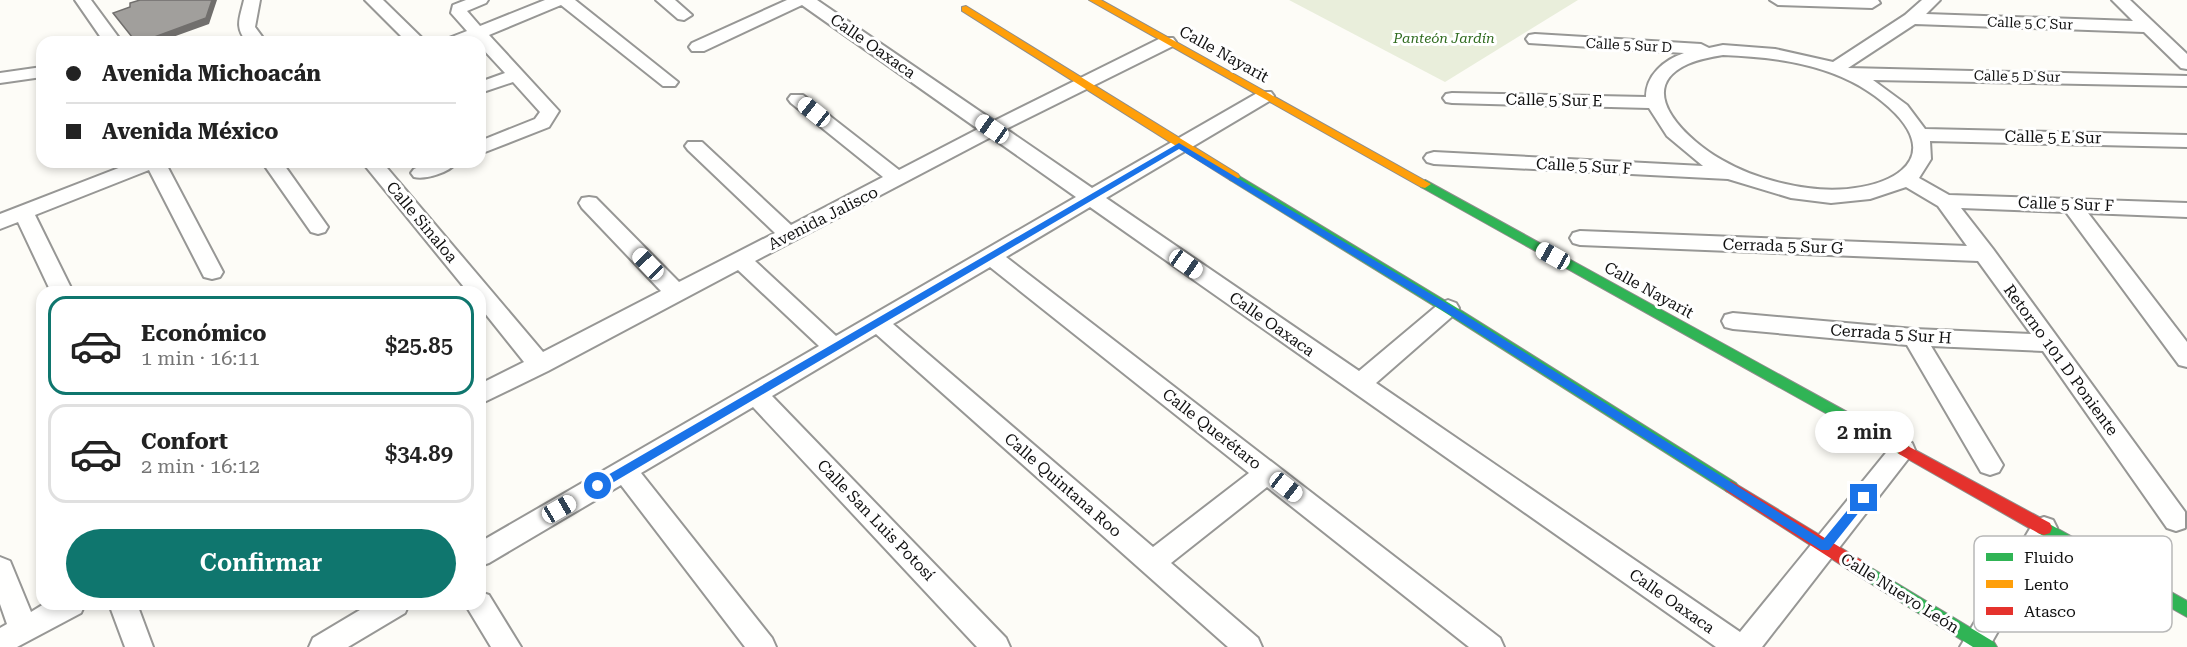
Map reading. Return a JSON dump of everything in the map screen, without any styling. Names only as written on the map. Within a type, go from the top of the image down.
[{"type":"street","points":[[83,0],[109,36]]},
{"type":"street","points":[[250,36],[245,27],[252,0]]},
{"type":"street","points":[[373,0],[411,36]]},
{"type":"street","points":[[480,0],[459,9],[459,13],[481,36]]},
{"type":"street","points":[[470,36],[560,0]]},
{"type":"street","points":[[565,0],[669,82]]},
{"type":"street","points":[[664,0],[684,15]]},
{"type":"street","points":[[699,47],[800,0]]},
{"type":"street","name":"Calle Oaxaca","points":[[806,0],[1739,647]]},
{"type":"street","name":"Calle Nayarit","points":[[1094,0],[2058,536]]},
{"type":"street","name":"Calle 5 C Sur","points":[[1778,0],[1886,13],[2149,27]]},
{"type":"street","points":[[1723,50],[1678,62],[1664,73],[1656,87],[1656,103],[1669,128],[1681,141],[1697,154],[1734,173],[1786,190],[1822,195],[1856,195],[1885,190],[1906,179],[1916,170],[1921,159],[1922,147],[1919,135],[1900,108],[1876,90],[1840,71],[1886,13],[1932,0]]},
{"type":"street","points":[[2120,0],[2187,64]]},
{"type":"street","name":"Calle Nuevo León","points":[[966,9],[1179,146],[1448,308],[1980,645]]},
{"type":"street","name":"Calle 5 Sur D","points":[[1535,39],[1777,53],[1840,71]]},
{"type":"street","points":[[486,41],[550,111],[542,123],[486,146]]},
{"type":"street","name":"Avenida Jalisco","points":[[486,393],[992,129],[1167,42]]},
{"type":"street","name":"Calle 5 D Sur","points":[[1840,71],[2187,81]]},
{"type":"street","points":[[0,78],[36,73]]},
{"type":"street","points":[[486,86],[517,74]]},
{"type":"street","points":[[486,552],[1265,96]]},
{"type":"street","name":"Calle 5 Sur E","points":[[1452,98],[1656,103]]},
{"type":"street","points":[[797,99],[898,180]]},
{"type":"street","name":"Calle 5 E Sur","points":[[1919,135],[2187,141]]},
{"type":"street","points":[[695,146],[790,235]]},
{"type":"street","name":"Calle 5 Sur F","points":[[1434,158],[1734,173]]},
{"type":"street","points":[[0,222],[139,168]]},
{"type":"street","points":[[157,168],[212,272]]},
{"type":"street","points":[[276,168],[318,227]]},
{"type":"street","name":"Calle Sinaloa","points":[[377,168],[475,286]]},
{"type":"street","points":[[421,173],[433,168]]},
{"type":"street","points":[[1906,179],[1945,201]]},
{"type":"street","name":"Calle 5 Sur F","points":[[1945,201],[2071,204],[2186,211]]},
{"type":"street","name":"Retorno 101 D Poniente","points":[[1945,201],[1986,254],[2176,520]]},
{"type":"street","points":[[589,203],[677,294]]},
{"type":"street","points":[[2071,204],[2187,359]]},
{"type":"street","points":[[24,213],[59,286]]},
{"type":"street","name":"Cerrada 5 Sur G","points":[[1580,238],[1986,254]]},
{"type":"street","name":"Calle Querétaro","points":[[991,257],[1490,647]]},
{"type":"street","points":[[741,260],[834,347]]},
{"type":"street","name":"Calle Sinaloa","points":[[486,299],[540,364]]},
{"type":"street","points":[[1359,384],[1448,308]]},
{"type":"street","name":"Cerrada 5 Sur H","points":[[1733,321],[1914,337],[2050,343]]},
{"type":"street","name":"Calle Quintana Roo","points":[[878,323],[1248,647]]},
{"type":"street","points":[[1914,337],[1990,465]]},
{"type":"street","name":"Calle San Luis Potosí","points":[[756,394],[996,647]]},
{"type":"street","points":[[1745,647],[1903,450]]},
{"type":"street","points":[[624,471],[762,647]]},
{"type":"street","points":[[1152,563],[1268,472]]},
{"type":"street","points":[[2040,536],[2044,528]]},
{"type":"street","points":[[0,569],[12,636],[60,610]]},
{"type":"street","name":"Calle Nayarit","points":[[2172,601],[2187,610]]},
{"type":"street","points":[[125,610],[139,647]]},
{"type":"street","points":[[323,647],[385,610]]},
{"type":"street","points":[[483,610],[507,647]]},
{"type":"green space","name":"Panteón Jardín","points":[[1289,0],[1578,0],[1445,82]]},
{"type":"building","points":[[140,0],[212,0],[206,18],[157,36],[131,36],[113,13],[130,7],[130,3]]},
{"type":"traffic: fast","points":[[1234,177],[1731,487]]},
{"type":"traffic: fast","points":[[1425,184],[1904,450]]},
{"type":"traffic: fast","points":[[2044,528],[2058,536]]},
{"type":"traffic: fast","points":[[1855,565],[1988,647]]},
{"type":"traffic: fast","points":[[2172,601],[2187,610]]},
{"type":"traffic: slow","points":[[1094,0],[1425,184]]},
{"type":"traffic: slow","points":[[966,9],[1234,177]]},
{"type":"traffic: jam","points":[[1904,450],[2044,528]]},
{"type":"traffic: jam","points":[[1731,487],[1855,565]]},
{"type":"route","points":[[598,486],[1179,146],[1448,308],[1825,547],[1864,498]]}]
